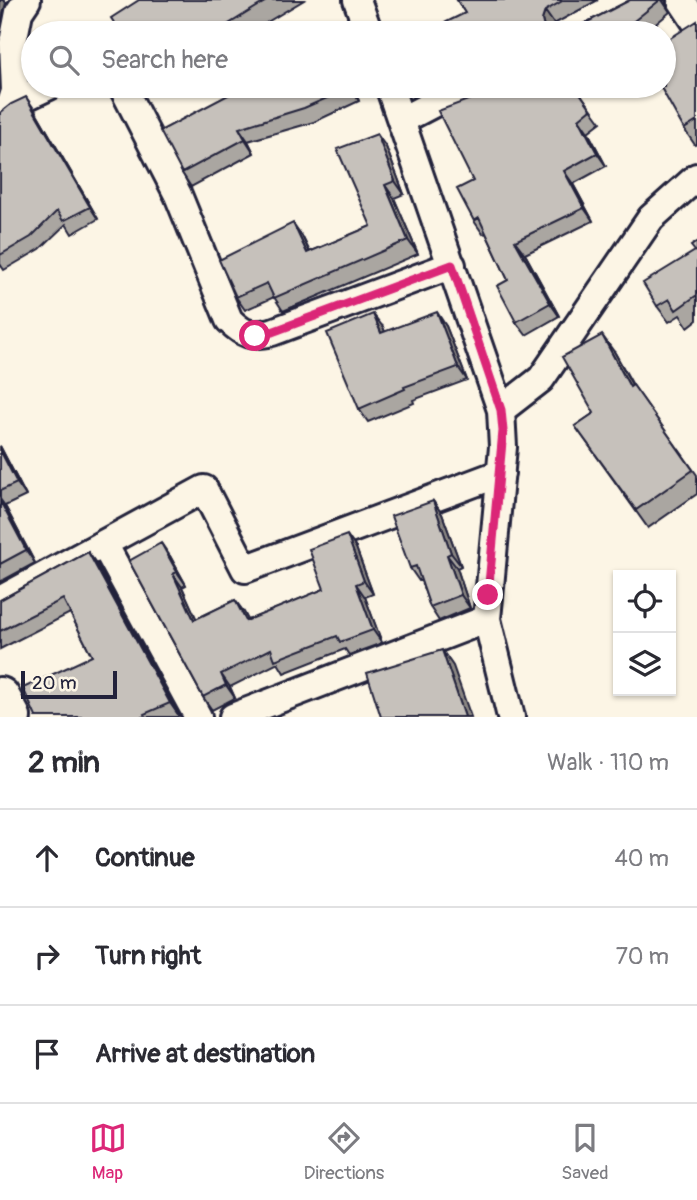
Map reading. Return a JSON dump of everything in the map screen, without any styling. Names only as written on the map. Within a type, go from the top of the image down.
[{"type":"main road","points":[[0,697],[11,717]]},
{"type":"street","points":[[6,109],[15,91],[13,43],[19,12],[27,0]]},
{"type":"street","points":[[357,0],[365,21]]},
{"type":"street","points":[[681,0],[697,24]]},
{"type":"street","points":[[6,109],[27,98]]},
{"type":"street","points":[[128,98],[178,195],[229,320],[240,331],[255,336],[272,332],[452,265]]},
{"type":"street","points":[[394,98],[501,410],[503,431],[487,619],[511,717]]},
{"type":"street","points":[[402,120],[444,98]]},
{"type":"street","points":[[501,410],[541,379],[651,218],[697,177]]},
{"type":"street","points":[[0,600],[204,489],[245,569],[500,473]]},
{"type":"street","points":[[104,544],[198,717]]},
{"type":"street","points":[[233,717],[487,619]]},
{"type":"building","points":[[139,0],[268,0],[234,21],[113,21],[111,18]]},
{"type":"building","points":[[457,0],[564,0],[545,11],[542,21],[449,21],[465,13]]},
{"type":"building","points":[[630,0],[660,0],[634,21],[589,21]]},
{"type":"building","points":[[697,21],[697,121],[684,129],[667,98],[676,98],[676,34]]},
{"type":"building","points":[[27,98],[90,207],[63,221],[57,211],[31,237],[0,255],[0,113],[11,104]]},
{"type":"building","points":[[222,98],[327,98],[239,128],[245,139],[182,173],[160,131]]},
{"type":"building","points":[[473,98],[583,98],[591,109],[579,119],[597,153],[564,171],[584,208],[515,241],[550,303],[516,322],[497,286],[508,280],[479,218],[474,221],[457,189],[473,181],[438,111]]},
{"type":"building","points":[[377,134],[395,181],[385,185],[408,240],[274,298],[267,283],[236,297],[219,260],[293,223],[307,253],[371,226],[337,149]]},
{"type":"building","points":[[697,242],[697,295],[676,310],[669,299],[657,306],[643,283],[695,251],[691,246]]},
{"type":"building","points":[[437,312],[458,367],[404,387],[405,389],[359,409],[327,333],[373,314],[381,333]]},
{"type":"building","points":[[602,335],[630,387],[633,385],[693,470],[636,510],[575,426],[594,413],[562,357]]},
{"type":"building","points":[[0,450],[17,483],[0,491]]},
{"type":"building","points":[[0,501],[26,550],[0,564]]},
{"type":"building","points":[[433,501],[451,553],[447,555],[461,595],[430,607],[416,566],[410,568],[391,516]]},
{"type":"building","points":[[347,535],[364,581],[356,584],[373,630],[340,642],[337,636],[275,660],[271,649],[221,674],[226,685],[203,697],[129,561],[161,543],[177,572],[173,574],[194,620],[235,600],[246,621],[324,589],[309,549]]},
{"type":"building","points":[[88,552],[170,703],[144,714],[145,717],[36,717],[23,688],[92,656],[63,599],[0,631],[0,600]]},
{"type":"building","points":[[442,650],[465,717],[381,717],[367,673]]},
{"type":"route","points":[[255,336],[452,265],[501,410],[503,447],[488,595]]}]
